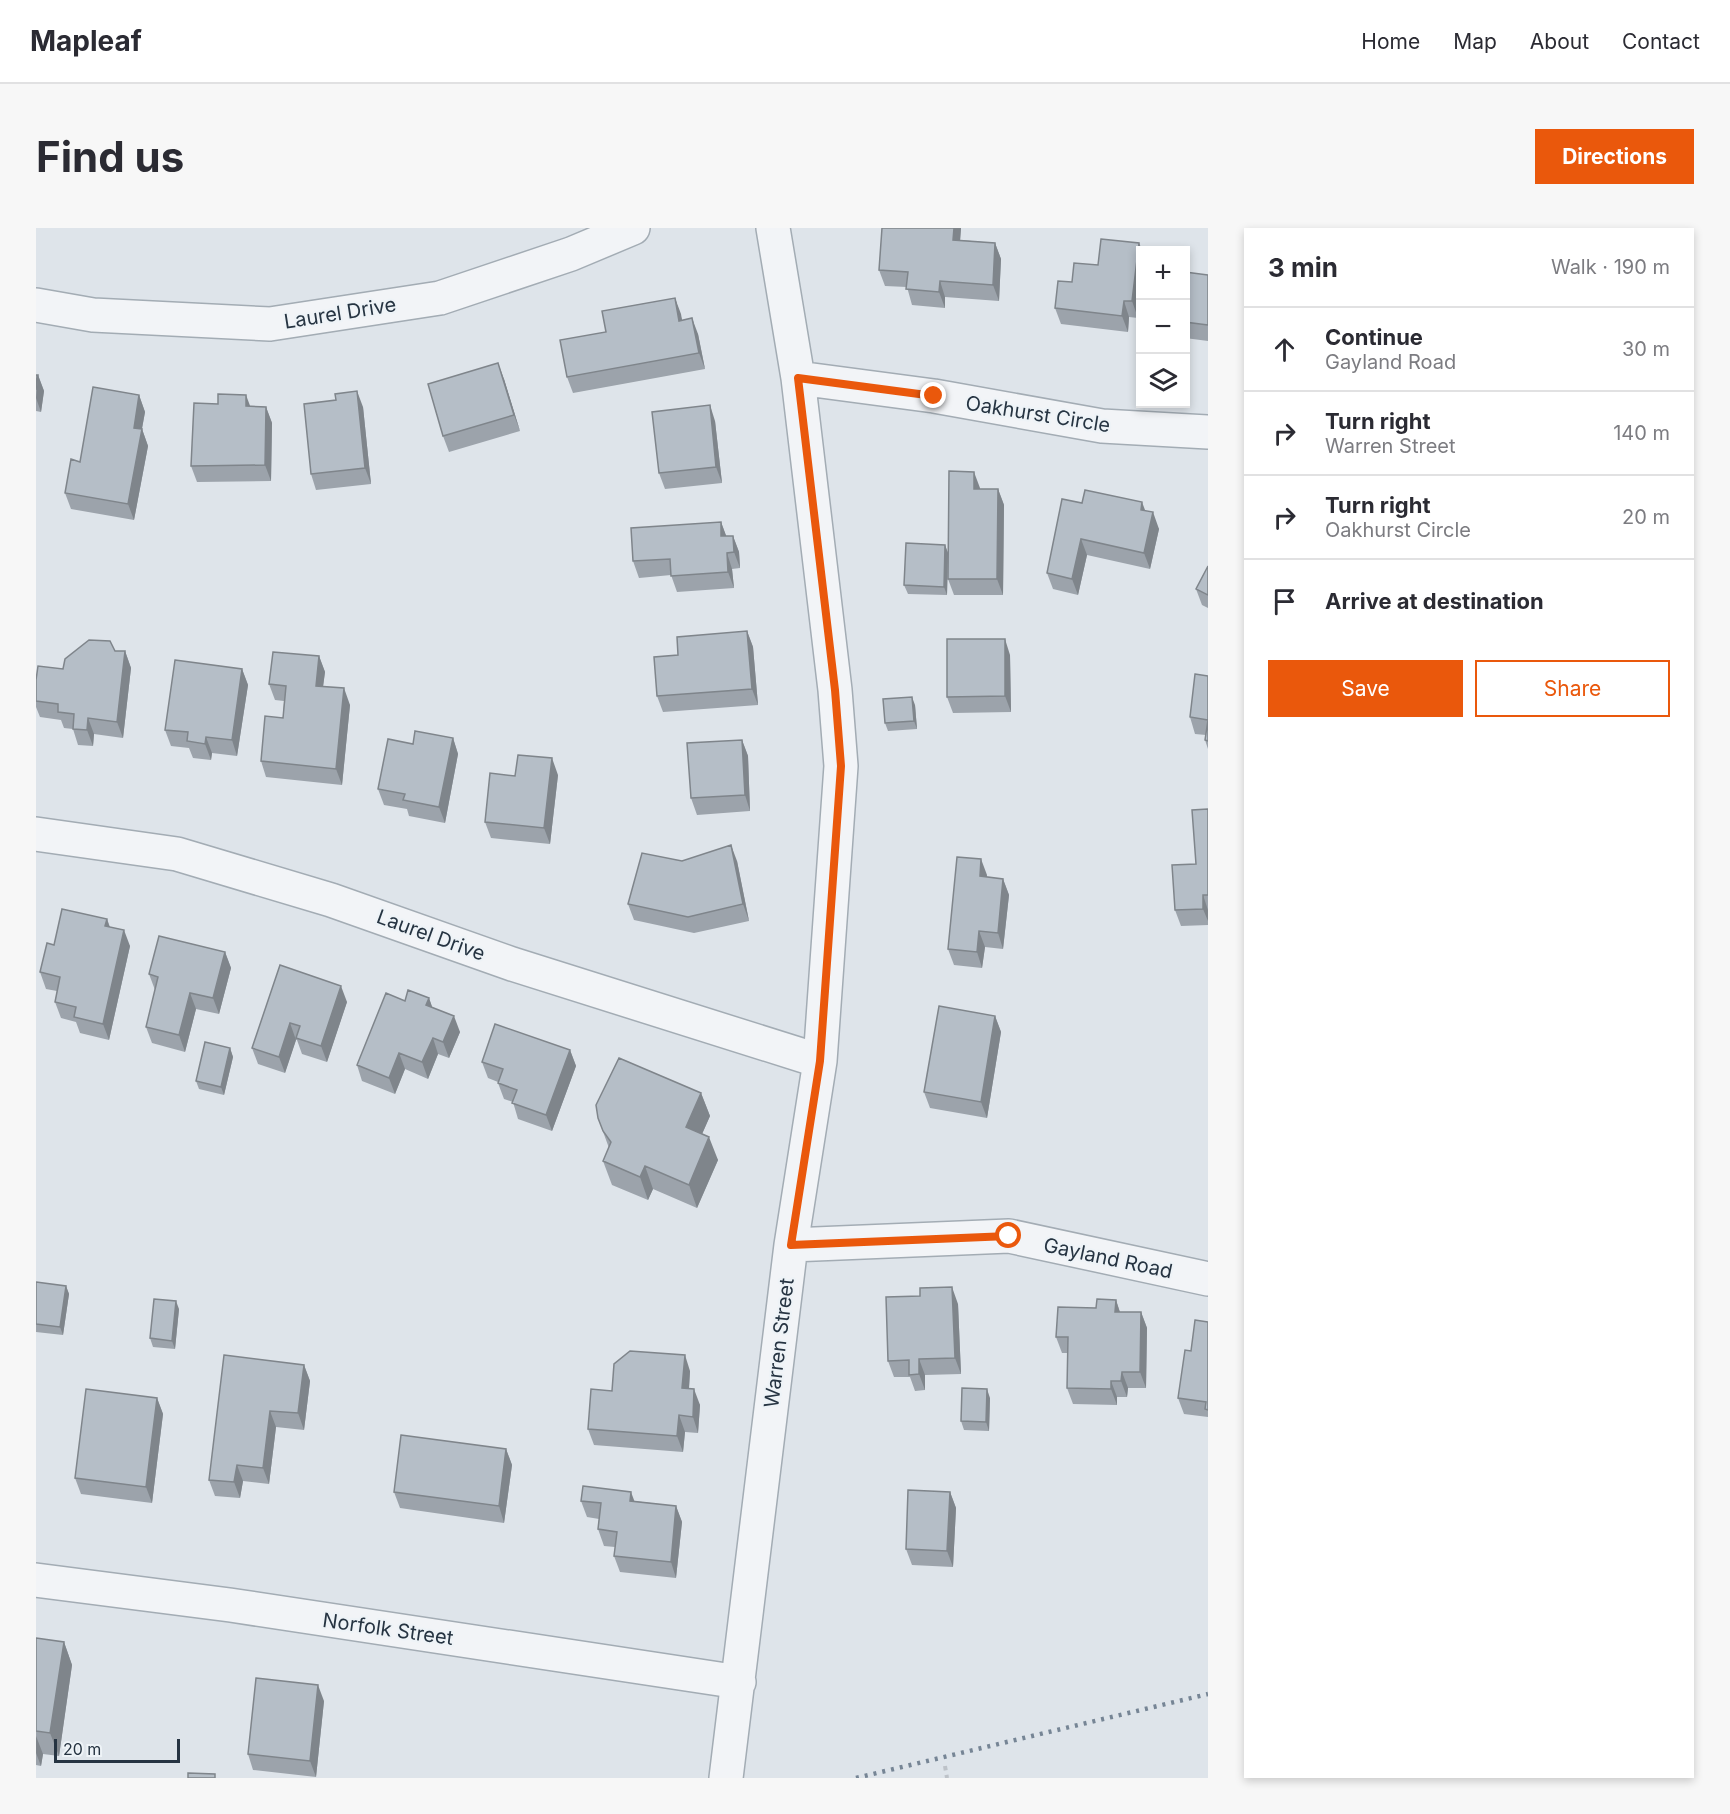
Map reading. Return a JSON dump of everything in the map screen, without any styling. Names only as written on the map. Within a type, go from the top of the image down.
[{"type":"street","name":"Laurel Drive","points":[[36,305],[93,315],[270,324],[440,298],[571,254],[633,228]]},
{"type":"street","name":"Warren Street","points":[[726,1778],[791,1245],[820,1061],[841,766],[835,690],[798,378],[773,228]]},
{"type":"street","name":"Oakhurst Circle","points":[[798,378],[934,396],[1102,426],[1208,432]]},
{"type":"street","name":"Laurel Drive","points":[[36,834],[177,854],[331,900],[512,964],[820,1061]]},
{"type":"street","name":"Gayland Road","points":[[791,1245],[1009,1236],[1208,1279]]},
{"type":"street","name":"Norfolk Street","points":[[36,1580],[230,1605],[739,1682]]},
{"type":"path","points":[[945,1766],[947,1778]]},
{"type":"building","points":[[882,228],[954,228],[953,240],[995,243],[993,285],[940,281],[939,292],[906,289],[908,272],[879,270]]},
{"type":"building","points":[[1101,239],[1139,243],[1139,246],[1136,246],[1132,301],[1124,301],[1122,316],[1055,308],[1058,281],[1072,282],[1074,263],[1098,265]]},
{"type":"building","points":[[1190,273],[1208,275],[1208,325],[1190,323]]},
{"type":"building","points":[[675,298],[679,321],[692,318],[699,353],[567,377],[560,340],[606,332],[602,311]]},
{"type":"building","points":[[498,363],[514,415],[443,436],[428,384]]},
{"type":"building","points":[[93,387],[139,395],[134,428],[142,429],[128,504],[65,493],[71,459],[80,462]]},
{"type":"building","points":[[357,391],[365,468],[311,474],[304,404],[336,400],[335,394]]},
{"type":"building","points":[[218,394],[246,395],[246,406],[266,407],[265,465],[191,466],[194,403],[218,404]]},
{"type":"building","points":[[710,405],[716,467],[659,473],[652,412]]},
{"type":"building","points":[[949,471],[974,472],[974,489],[998,489],[997,579],[948,579]]},
{"type":"building","points":[[1085,490],[1142,502],[1141,510],[1153,512],[1144,553],[1081,539],[1072,579],[1047,573],[1062,499],[1082,503]]},
{"type":"building","points":[[721,522],[721,536],[733,536],[734,552],[727,553],[728,572],[671,576],[670,559],[633,561],[631,528]]},
{"type":"building","points":[[906,543],[945,545],[944,587],[904,585]]},
{"type":"building","points":[[1208,566],[1208,595],[1196,589]]},
{"type":"building","points":[[747,631],[752,689],[657,696],[654,657],[678,655],[677,637]]},
{"type":"building","points":[[947,639],[1005,639],[1005,696],[947,697]]},
{"type":"building","points":[[89,640],[110,641],[115,651],[125,651],[117,722],[88,718],[87,730],[73,729],[74,714],[58,712],[58,704],[36,701],[38,666],[63,669],[65,659]]},
{"type":"building","points":[[273,652],[319,656],[316,686],[344,688],[336,769],[261,761],[265,716],[283,718],[286,686],[269,684]]},
{"type":"building","points":[[175,660],[242,669],[232,740],[206,737],[205,744],[187,741],[188,732],[165,730]]},
{"type":"building","points":[[1195,674],[1208,676],[1208,720],[1190,717]]},
{"type":"building","points":[[912,697],[914,721],[885,723],[883,699]]},
{"type":"building","points":[[1208,720],[1208,741],[1205,740]]},
{"type":"building","points":[[415,731],[453,738],[439,807],[403,800],[405,794],[378,789],[388,739],[413,744]]},
{"type":"building","points":[[742,740],[745,795],[691,798],[687,743]]},
{"type":"building","points":[[518,755],[552,758],[544,828],[485,822],[490,773],[515,776]]},
{"type":"building","points":[[1208,809],[1208,895],[1203,895],[1203,909],[1175,910],[1172,865],[1196,864],[1192,810]]},
{"type":"building","points":[[731,845],[743,904],[688,917],[628,904],[642,853],[682,861]]},
{"type":"building","points":[[957,857],[981,859],[980,876],[1003,879],[998,933],[979,931],[977,952],[948,949]]},
{"type":"building","points":[[62,909],[107,919],[105,926],[124,930],[103,1024],[74,1017],[76,1007],[55,1002],[60,977],[40,972],[47,943],[54,945]]},
{"type":"building","points":[[159,936],[225,952],[213,998],[190,993],[179,1035],[146,1027],[158,977],[149,974]]},
{"type":"building","points":[[280,965],[341,986],[321,1046],[296,1038],[300,1026],[290,1023],[279,1057],[252,1048]]},
{"type":"building","points":[[408,990],[429,998],[426,1005],[454,1016],[443,1042],[433,1038],[422,1062],[399,1053],[389,1078],[357,1065],[386,993],[405,1001]]},
{"type":"building","points":[[939,1006],[995,1016],[981,1102],[924,1092]]},
{"type":"building","points":[[495,1024],[570,1050],[546,1115],[512,1103],[517,1090],[498,1083],[503,1069],[482,1062]]},
{"type":"building","points":[[205,1042],[230,1048],[221,1087],[196,1081]]},
{"type":"building","points":[[619,1058],[701,1093],[686,1127],[709,1137],[689,1185],[645,1166],[640,1177],[603,1161],[611,1142],[603,1131],[596,1105]]},
{"type":"building","points":[[36,1282],[66,1286],[60,1327],[36,1324]]},
{"type":"building","points":[[952,1287],[955,1358],[919,1359],[919,1374],[909,1375],[909,1360],[888,1361],[886,1297],[920,1296],[920,1288]]},
{"type":"building","points":[[154,1299],[176,1301],[172,1341],[150,1338]]},
{"type":"building","points":[[1097,1299],[1116,1300],[1115,1312],[1141,1312],[1140,1372],[1122,1372],[1121,1381],[1111,1381],[1111,1389],[1067,1388],[1068,1337],[1056,1337],[1058,1307],[1096,1308]]},
{"type":"building","points":[[1195,1320],[1208,1322],[1208,1410],[1205,1409],[1206,1402],[1178,1398],[1185,1350],[1191,1351]]},
{"type":"building","points":[[630,1351],[685,1355],[682,1388],[694,1389],[693,1417],[679,1415],[677,1436],[588,1429],[591,1389],[612,1391],[614,1364]]},
{"type":"building","points":[[224,1355],[304,1365],[298,1413],[270,1411],[263,1468],[237,1465],[234,1482],[209,1480]]},
{"type":"building","points":[[962,1388],[987,1389],[986,1422],[961,1421]]},
{"type":"building","points":[[86,1389],[157,1398],[146,1487],[75,1478]]},
{"type":"building","points":[[401,1435],[506,1449],[499,1506],[394,1492]]},
{"type":"building","points":[[583,1486],[631,1492],[630,1501],[676,1506],[671,1562],[614,1556],[617,1532],[598,1529],[601,1503],[581,1501]]},
{"type":"building","points":[[908,1490],[950,1492],[947,1551],[906,1549]]},
{"type":"building","points":[[36,1638],[64,1642],[50,1733],[36,1731]]},
{"type":"building","points":[[256,1678],[318,1685],[310,1761],[248,1754]]},
{"type":"building","points":[[188,1773],[215,1774],[215,1778],[188,1778]]},
{"type":"railway","points":[[856,1778],[1208,1694]]},
{"type":"route","points":[[934,396],[798,378],[835,690],[841,766],[820,1061],[791,1245],[1009,1236]]}]
